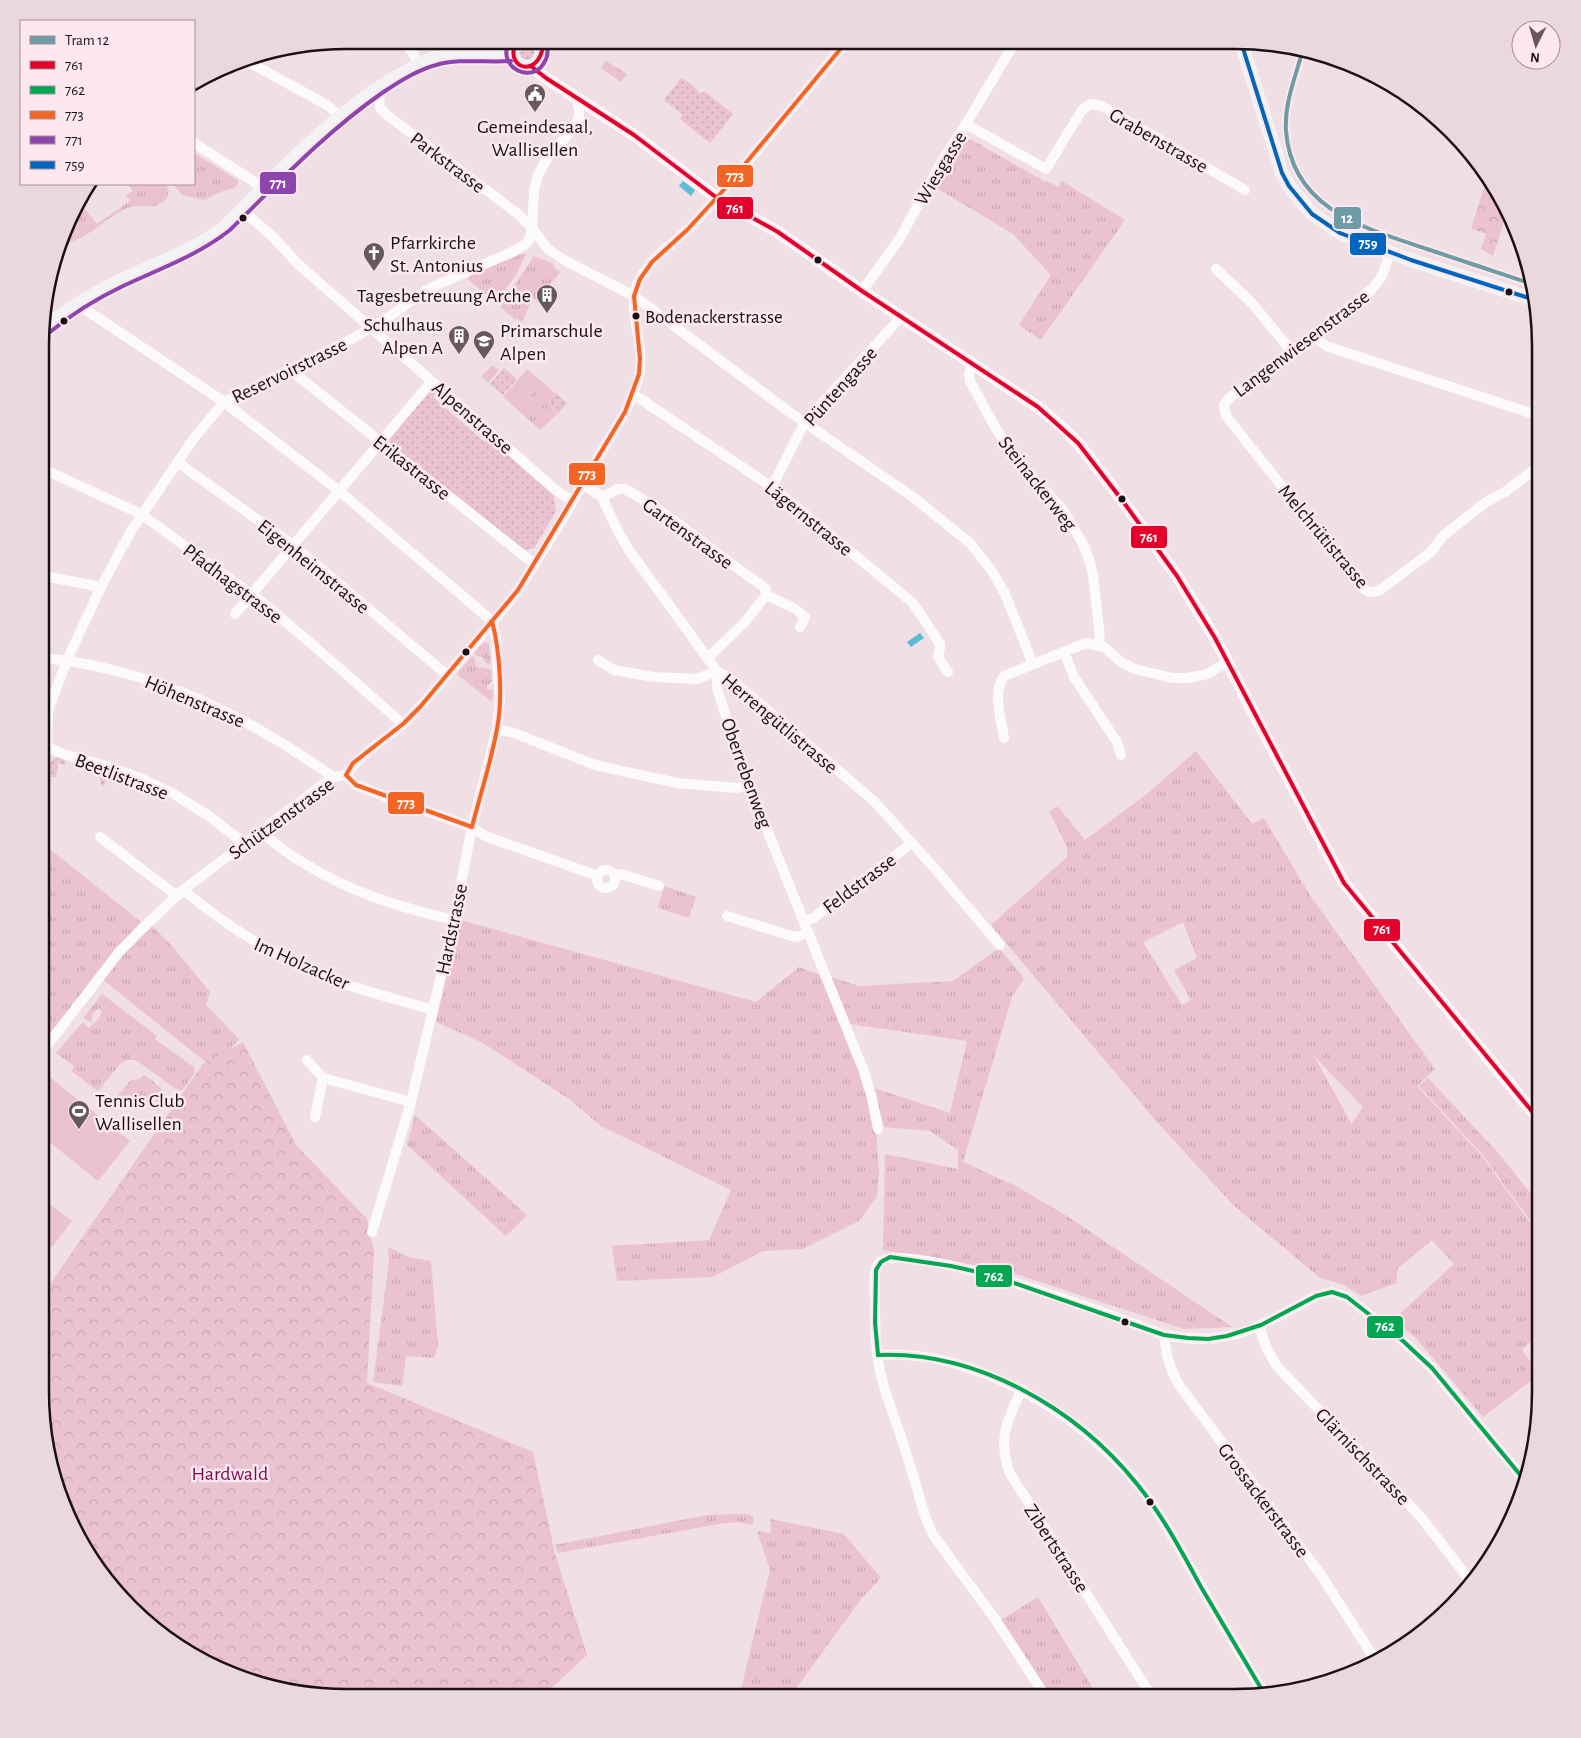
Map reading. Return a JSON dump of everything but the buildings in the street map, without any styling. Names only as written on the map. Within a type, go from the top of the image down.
[{"type":"main road","points":[[513,49],[512,55],[515,62],[523,67],[532,67],[539,61],[541,56],[539,49]]},
{"type":"main road","points":[[1243,49],[1277,159],[1289,186],[1312,214],[1340,233],[1390,253],[1529,298]]},
{"type":"main road","points":[[49,325],[77,304],[117,282],[199,245],[226,226],[262,189],[340,116],[378,89],[419,65],[446,56],[512,55]]},
{"type":"street","points":[[410,49],[419,65]]},
{"type":"street","name":"Schützenstrasse","points":[[49,1043],[120,951],[180,893],[333,777],[346,775],[353,763],[403,724],[420,707],[518,590],[583,484],[625,412],[632,395],[639,374],[640,360],[634,296],[640,279],[652,262],[687,230],[717,198],[840,49]]},
{"type":"street","name":"Wiesgasse","points":[[862,292],[900,238],[942,161],[1011,49]]},
{"type":"street","points":[[252,64],[328,105],[340,116]]},
{"type":"street","points":[[532,67],[634,135],[717,198],[778,232],[862,292],[1038,407],[1062,427],[1078,444],[1122,500],[1177,576],[1215,638],[1344,883],[1532,1111]]},
{"type":"street","name":"Parkstrasse","points":[[378,89],[380,108],[387,116],[518,214],[532,228],[547,248],[564,260],[634,296]]},
{"type":"street","points":[[532,228],[534,190],[538,175],[548,157],[572,130],[578,118],[579,110],[576,96]]},
{"type":"street","name":"Grabenstrasse","points":[[966,124],[1046,169],[1082,110],[1091,104],[1102,106],[1245,190]]},
{"type":"street","points":[[195,144],[250,179],[262,189]]},
{"type":"street","name":"Alpenstrasse","points":[[242,210],[273,237],[298,264],[370,328],[557,491],[573,501]]},
{"type":"street","name":"Reservoirstrasse","points":[[67,660],[101,587],[141,514],[194,438],[224,402],[352,339],[428,289],[512,252],[526,244],[530,238],[532,228]]},
{"type":"street","name":"Langenwiesenstrasse","points":[[1224,405],[1228,398],[1314,336],[1377,284],[1384,272],[1390,253]]},
{"type":"street","points":[[1216,269],[1251,302],[1292,352]]},
{"type":"street","points":[[634,296],[804,422],[913,497],[970,544],[992,571],[1005,594],[1033,664]]},
{"type":"street","points":[[77,304],[224,402],[338,490],[492,621]]},
{"type":"street","name":"Püntengasse","points":[[772,487],[804,422],[901,317]]},
{"type":"street","points":[[1314,336],[1326,346],[1532,413]]},
{"type":"street","name":"Steinackerweg","points":[[973,364],[969,374],[970,381],[995,427],[1023,467],[1063,510],[1082,542],[1089,558],[1093,575],[1100,636],[1098,645]]},
{"type":"street","name":"Erikastrasse","points":[[289,369],[528,559],[535,562]]},
{"type":"street","points":[[235,614],[432,381]]},
{"type":"street","name":"Lägernstrasse","points":[[632,395],[772,487],[913,603],[940,644],[938,657],[948,672]]},
{"type":"street","name":"Melchrütistrasse","points":[[1224,405],[1226,416],[1362,586],[1373,593],[1380,590],[1430,552],[1442,537],[1486,502],[1505,492],[1532,471]]},
{"type":"street","name":"Eigenheimstrasse","points":[[177,462],[293,545],[446,675]]},
{"type":"street","name":"Pfadhagstrasse","points":[[49,472],[141,514],[252,594],[403,724]]},
{"type":"street","points":[[583,484],[602,497]]},
{"type":"street","name":"Gartenstrasse","points":[[602,497],[618,489],[625,489],[633,494],[682,527],[732,566],[763,586],[766,590],[766,595],[794,608],[805,617],[800,627]]},
{"type":"street","name":"Herrengütlistrasse","points":[[602,497],[628,550],[717,671],[732,680],[874,801],[1000,945]]},
{"type":"street","points":[[49,577],[101,587]]},
{"type":"street","points":[[708,658],[746,621],[766,595]]},
{"type":"street","name":"Hardstrasse","points":[[372,1232],[411,1102],[454,920],[472,827],[497,729],[500,700],[496,637],[492,621]]},
{"type":"street","points":[[1004,738],[997,691],[999,683],[1004,676],[1086,643],[1104,648],[1121,662],[1135,669],[1172,678],[1188,678],[1207,674],[1228,662]]},
{"type":"street","points":[[1064,652],[1074,677],[1117,742],[1121,755]]},
{"type":"street","name":"Höhenstrasse","points":[[49,658],[113,668],[162,684],[207,702],[282,742],[333,777]]},
{"type":"street","name":"Beetlistrasse","points":[[49,708],[67,660]]},
{"type":"street","points":[[598,660],[614,670],[653,677],[697,679],[717,671]]},
{"type":"street","name":"Oberrebenweg","points":[[717,671],[717,690],[749,785],[863,1069],[872,1098],[878,1129]]},
{"type":"street","points":[[497,729],[514,733],[595,764],[677,783],[737,788],[749,785]]},
{"type":"street","name":"Beetlistrasse","points":[[49,746],[60,753],[140,778],[174,794],[209,816],[244,843]]},
{"type":"street","points":[[346,775],[356,785],[472,827],[484,836],[598,876]]},
{"type":"street","points":[[260,832],[306,865],[347,887],[403,908],[454,920]]},
{"type":"street","points":[[100,837],[180,893]]},
{"type":"street","name":"Feldstrasse","points":[[804,921],[813,918],[912,843]]},
{"type":"street","points":[[608,870],[615,876],[616,879],[613,886],[607,888],[600,886],[597,880],[602,871],[608,870]]},
{"type":"street","points":[[615,876],[621,874],[659,886]]},
{"type":"street","name":"Im Holzacker","points":[[180,893],[246,938],[296,965],[335,981],[433,1010]]},
{"type":"street","points":[[727,916],[795,937],[809,933]]},
{"type":"street","points":[[307,1060],[323,1078],[411,1102]]},
{"type":"street","points":[[315,1117],[323,1078]]},
{"type":"street","points":[[1041,1689],[995,1619],[930,1528],[883,1384],[878,1355],[875,1322],[875,1278],[878,1264],[884,1259],[890,1257],[916,1260],[991,1275],[1164,1335],[1193,1339],[1214,1339],[1239,1334],[1259,1327],[1316,1296],[1325,1293],[1340,1293],[1404,1341],[1432,1368],[1520,1475]]},
{"type":"street","name":"Glärnischstrasse","points":[[1259,1327],[1266,1348],[1276,1365],[1420,1516],[1468,1577]]},
{"type":"street","name":"Grossackerstrasse","points":[[1164,1335],[1166,1358],[1171,1372],[1179,1385],[1320,1575],[1373,1656]]},
{"type":"street","points":[[878,1355],[907,1355],[946,1362],[981,1372],[1022,1389],[1059,1412],[1098,1442],[1128,1473],[1152,1503],[1261,1688]]},
{"type":"street","name":"Zibertstrasse","points":[[1022,1389],[1004,1432],[1003,1445],[1009,1472],[1147,1689]]},
{"type":"green space","points":[[527,49],[534,49],[535,51],[532,60],[523,60],[519,52]]},
{"type":"green space","points":[[606,61],[627,74],[621,82],[601,68]]},
{"type":"green space","points":[[681,78],[690,83],[701,94],[704,91],[733,114],[710,143],[680,119],[683,115],[664,100]]},
{"type":"green space","points":[[970,139],[1046,182],[1058,187],[1062,181],[1125,220],[1041,340],[1019,325],[1051,275],[1013,234],[935,187],[960,145]]},
{"type":"green space","points":[[195,154],[239,181],[235,188],[223,191],[204,200],[182,195],[174,185],[195,185]]},
{"type":"green space","points":[[129,185],[166,185],[168,195],[164,201],[155,206],[127,208],[88,234],[67,243],[83,207],[97,224],[130,201],[126,195],[133,191]]},
{"type":"green space","points":[[1485,185],[1505,220],[1493,256],[1481,249],[1486,234],[1471,229]]},
{"type":"green space","points":[[526,254],[516,275],[495,303],[468,279],[470,275]]},
{"type":"green space","points":[[534,256],[554,264],[553,266],[560,273],[550,284],[552,286],[550,289],[553,292],[542,305],[533,298],[522,322],[517,318],[516,320],[500,307]]},
{"type":"green space","points":[[492,365],[499,370],[488,383],[481,377]]},
{"type":"green space","points":[[504,368],[517,379],[503,395],[490,384]]},
{"type":"green space","points":[[527,369],[542,382],[518,410],[503,397]]},
{"type":"green space","points":[[542,382],[555,393],[546,404],[557,414],[540,430],[518,410]]},
{"type":"green space","points":[[432,387],[437,391],[433,397],[484,442],[489,438],[554,496],[556,511],[534,548],[524,550],[387,441]]},
{"type":"green space","points":[[556,393],[567,403],[558,414],[546,404]]},
{"type":"green space","points":[[486,642],[489,645],[491,665],[486,663],[483,657],[477,656],[474,653]]},
{"type":"green space","points":[[472,656],[475,658],[476,667],[491,669],[492,681],[487,686],[487,690],[493,690],[492,702],[457,674]]},
{"type":"green space","points":[[1196,751],[1252,824],[1264,818],[1311,897],[1435,1069],[1417,1086],[1481,1155],[1532,1225],[1532,1345],[1530,1342],[1522,1350],[1532,1363],[1532,1380],[1483,1417],[1416,1338],[1393,1320],[1454,1264],[1432,1240],[1398,1268],[1396,1283],[1361,1296],[1344,1285],[1319,1277],[1233,1205],[1156,1121],[991,925],[1067,857],[1067,847],[1049,811],[1058,807],[1085,840],[1147,794]],"holes":[[[1183,922],[1197,958],[1174,970],[1191,1000],[1182,1005],[1143,942]],[[1314,1056],[1363,1107],[1351,1123]]]},
{"type":"green space","points":[[60,757],[65,761],[65,765],[58,763],[56,777],[51,777],[50,763],[54,758]]},
{"type":"green space","points":[[76,763],[103,770],[107,778],[104,786],[101,785],[100,774],[81,767],[73,767]]},
{"type":"green space","points":[[49,848],[141,922],[110,956],[49,1038]]},
{"type":"green space","points":[[664,886],[696,897],[689,918],[658,908]]},
{"type":"green space","points":[[460,920],[756,1002],[799,967],[823,976],[860,1066],[876,1128],[879,1171],[877,1196],[859,1221],[803,1249],[763,1251],[713,1277],[617,1281],[612,1246],[709,1240],[731,1190],[601,1126],[569,1099],[483,1043],[436,1022]]},
{"type":"green space","points":[[151,925],[171,945],[210,992],[206,1005],[239,1039],[213,1068],[102,979]]},
{"type":"green space","points":[[999,948],[1024,978],[1012,997],[963,1162],[1016,1186],[1067,1216],[1232,1327],[1184,1329],[1004,1270],[883,1250],[885,1154],[958,1169],[958,1150],[930,1131],[884,1127],[874,1088],[950,1113],[967,1041],[850,1024],[831,977],[859,986],[953,981]]},
{"type":"green space","points":[[102,994],[157,1036],[155,1039],[195,1068],[194,1074],[182,1091],[176,1089],[136,1060],[127,1060],[120,1064],[98,1091],[71,1071],[74,1066],[56,1053],[81,1024],[84,1023],[89,1028],[99,1018],[102,1011],[99,1008],[92,1014],[92,1022],[84,1017]]},
{"type":"green space","name":"Hardwald","points":[[243,1042],[296,1145],[367,1219],[374,1251],[367,1383],[533,1452],[555,1554],[587,1655],[551,1689],[326,1689],[288,1684],[250,1674],[214,1659],[181,1639],[150,1616],[110,1573],[79,1524],[64,1488],[51,1431],[49,1412],[49,1285],[203,1064]]},
{"type":"green space","points":[[144,1075],[164,1093],[168,1101],[162,1107],[154,1098],[145,1107],[137,1108],[129,1103],[124,1108],[105,1109],[101,1106],[119,1094],[131,1080],[140,1079]]},
{"type":"green space","name":"Tennis Club Wallisellen","points":[[49,1077],[130,1141],[98,1181],[49,1142]]},
{"type":"green space","points":[[1428,1078],[1499,1154],[1532,1195],[1532,1223],[1482,1154],[1419,1086]]},
{"type":"green space","points":[[415,1115],[527,1215],[506,1236],[407,1145]]},
{"type":"green space","points":[[49,1203],[72,1221],[52,1247],[49,1245]]},
{"type":"green space","points":[[388,1247],[409,1257],[431,1261],[438,1346],[434,1358],[406,1356],[402,1386],[373,1382],[389,1262]]},
{"type":"green space","points":[[744,1514],[753,1516],[753,1525],[737,1522],[719,1524],[558,1553],[555,1545],[707,1515]]},
{"type":"green space","points":[[770,1519],[844,1534],[881,1578],[861,1599],[796,1689],[741,1689],[770,1570],[757,1531],[771,1533]]},
{"type":"green space","points":[[1038,1597],[1093,1689],[1044,1689],[999,1621]]},
{"type":"water","points":[[683,181],[695,190],[691,196],[679,186]]},
{"type":"water","points":[[920,633],[924,638],[911,647],[907,642]]},
{"type":"tram line","name":"12","points":[[1301,56],[1287,110],[1286,131],[1291,158],[1302,180],[1317,198],[1335,212],[1380,233],[1525,282]]},
{"type":"transit line","name":"771","points":[[507,49],[507,59],[511,66],[526,73],[533,72],[541,67],[548,54],[548,49]]},
{"type":"transit line","name":"761","points":[[514,49],[514,57],[517,62],[521,66],[527,67],[533,65],[538,60],[542,51]]},
{"type":"transit line","name":"773","points":[[492,621],[518,590],[625,412],[639,374],[640,359],[634,296],[640,279],[652,262],[687,230],[721,193],[840,49]]},
{"type":"transit line","name":"759","points":[[1243,49],[1282,173],[1289,186],[1312,214],[1340,233],[1411,260],[1529,298]]},
{"type":"transit line","name":"771","points":[[50,332],[102,297],[191,255],[230,230],[303,158],[342,124],[361,108],[402,81],[422,70],[445,63],[511,61]]},
{"type":"transit line","name":"761","points":[[532,67],[634,135],[717,198],[778,232],[862,291],[1038,407],[1078,443],[1177,576],[1215,638],[1344,883],[1532,1111]]},
{"type":"transit line","name":"773","points":[[492,621],[500,675],[499,717],[492,754],[472,827],[356,785],[346,775],[353,763],[403,724],[420,707],[492,621]]},
{"type":"transit line","name":"762","points":[[878,1355],[875,1322],[876,1270],[881,1262],[890,1257],[951,1266],[991,1275],[1164,1335],[1188,1338],[1208,1339],[1227,1336],[1261,1325],[1316,1296],[1332,1292],[1347,1297],[1403,1341],[1432,1368],[1520,1475]]},
{"type":"transit line","name":"762","points":[[878,1355],[915,1356],[952,1363],[987,1374],[1022,1390],[1054,1409],[1085,1431],[1112,1456],[1137,1484],[1155,1509],[1172,1534],[1261,1688]]},
{"type":"place","name":"Gemeindesaal, Wallisellen","points":[[535,113]]},
{"type":"place","name":"Pfarrkirche St. Antonius","points":[[374,272]]},
{"type":"place","name":"Tagesbetreuung Arche","points":[[547,314]]},
{"type":"place","name":"Bodenackerstrasse","points":[[636,316]]},
{"type":"place","name":"Schulhaus Alpen A","points":[[459,355]]},
{"type":"place","name":"Primarschule Alpen","points":[[484,360]]},
{"type":"place","name":"Tennis Club Wallisellen","points":[[79,1130]]}]
